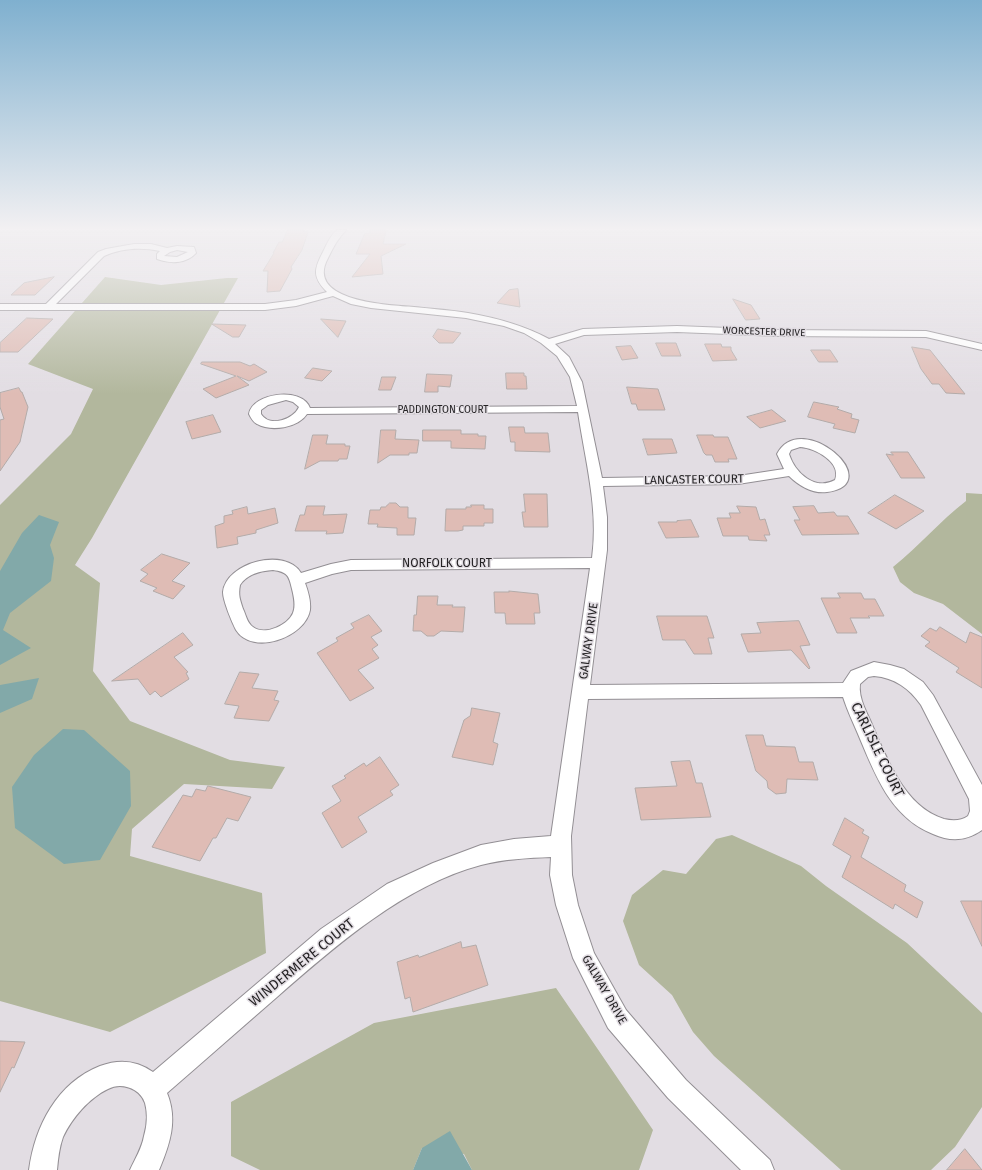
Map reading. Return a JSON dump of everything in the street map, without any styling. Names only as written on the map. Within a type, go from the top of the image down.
[{"type":"street","points":[[48,307],[70,285]]},
{"type":"street","name":"GALWAY DRIVE","points":[[326,285],[334,293],[347,300],[364,305],[460,314],[503,323],[527,332],[546,343],[561,355],[576,378],[596,482],[601,526],[599,563],[561,836],[562,882],[567,904],[584,958],[617,1019],[677,1089],[760,1170]]},
{"type":"street","points":[[0,314],[4,307],[265,307],[296,303],[334,293]]},
{"type":"street","name":"WORCESTER DRIVE","points":[[546,343],[576,334],[598,330],[670,329],[779,333],[926,334],[943,336],[982,347]]},
{"type":"street","name":"PADDINGTON COURT","points":[[303,411],[582,409]]},
{"type":"street","points":[[806,444],[819,447],[832,455],[841,469],[843,477],[842,481],[837,485],[820,487],[801,481],[791,472],[783,457],[784,450],[791,445],[806,444]]},
{"type":"street","name":"LANCASTER COURT","points":[[596,482],[738,480],[791,472]]},
{"type":"street","name":"NORFOLK COURT","points":[[297,580],[331,569],[351,565],[599,563]]},
{"type":"street","points":[[273,565],[292,570],[297,580],[301,592],[302,610],[300,617],[294,623],[283,631],[268,636],[254,635],[244,630],[230,593],[238,577],[248,570],[273,565]]},
{"type":"street","name":"CARLISLE COURT","points":[[874,669],[883,670],[901,676],[910,681],[922,692],[978,797],[980,804],[978,819],[970,827],[958,830],[938,827],[920,818],[904,803],[888,778],[853,702],[850,690],[852,680],[855,677],[867,670],[874,669]]},
{"type":"street","name":"CARLISLE COURT","points":[[582,692],[850,690]]},
{"type":"street","name":"WINDERMERE COURT","points":[[152,1089],[328,937],[395,892],[440,870],[481,855],[514,849],[561,846]]},
{"type":"street","points":[[43,1170],[46,1148],[55,1124],[70,1104],[87,1087],[106,1076],[124,1073],[140,1077],[152,1089],[159,1105],[160,1124],[156,1146],[144,1170]]},
{"type":"green space","points":[[98,285],[234,285],[92,538],[75,565],[100,583],[93,671],[130,721],[230,760],[285,767],[272,789],[184,784],[132,829],[130,856],[262,893],[266,953],[110,1032],[0,1001],[0,505],[71,434],[93,389],[28,364]]},
{"type":"green space","points":[[966,493],[982,494],[982,634],[943,604],[914,593],[900,582],[893,567],[966,501]]},
{"type":"green space","points":[[732,835],[801,866],[826,886],[907,943],[982,1013],[982,1107],[955,1147],[931,1170],[841,1170],[714,1056],[693,1032],[672,995],[639,965],[623,921],[632,895],[663,870],[686,874],[716,839]]},
{"type":"green space","points":[[556,988],[653,1130],[639,1170],[472,1170],[464,1154],[422,1148],[413,1170],[260,1170],[231,1156],[231,1102],[374,1023]]},
{"type":"water","points":[[39,515],[59,522],[50,545],[54,558],[51,581],[10,613],[3,630],[31,648],[0,665],[0,571],[22,533]]},
{"type":"water","points":[[39,678],[32,699],[0,713],[0,685]]},
{"type":"water","points":[[63,729],[84,730],[130,771],[131,806],[100,860],[64,864],[15,828],[12,787],[34,755]]},
{"type":"water","points":[[450,1131],[472,1170],[413,1170],[422,1148]]},
{"type":"building","points":[[22,285],[46,285],[35,295],[11,295]]},
{"type":"building","points":[[267,285],[283,285],[280,291],[267,292]]},
{"type":"building","points":[[518,289],[520,307],[497,303],[509,290]]},
{"type":"building","points":[[733,299],[751,305],[760,319],[746,320]]},
{"type":"building","points":[[27,318],[53,319],[18,352],[0,352],[0,343]]},
{"type":"building","points":[[321,319],[346,321],[338,337]]},
{"type":"building","points":[[212,324],[246,325],[239,337],[233,337]]},
{"type":"building","points":[[438,329],[461,333],[453,343],[439,343],[433,337]]},
{"type":"building","points":[[656,343],[676,343],[681,356],[662,356]]},
{"type":"building","points":[[705,344],[721,344],[722,347],[731,347],[731,350],[737,360],[713,361]]},
{"type":"building","points":[[631,346],[638,358],[622,360],[616,347]]},
{"type":"building","points":[[912,347],[930,350],[965,394],[946,393],[939,384],[932,384],[921,369]]},
{"type":"building","points":[[811,350],[830,350],[838,362],[819,362]]},
{"type":"building","points":[[202,362],[240,362],[250,366],[254,364],[267,372],[249,381],[237,376],[249,385],[216,398],[203,389],[236,376],[201,364]]},
{"type":"building","points":[[313,368],[332,371],[322,381],[305,378]]},
{"type":"building","points":[[506,373],[524,373],[524,376],[526,376],[527,389],[507,389]]},
{"type":"building","points":[[427,374],[452,375],[450,387],[438,386],[438,392],[425,392]]},
{"type":"building","points":[[382,377],[396,377],[391,390],[379,390]]},
{"type":"building","points":[[627,387],[658,389],[665,410],[638,410],[636,404],[632,404]]},
{"type":"building","points":[[19,388],[28,407],[20,442],[0,471],[0,420],[4,419],[0,407],[0,393]]},
{"type":"building","points":[[814,402],[839,407],[837,409],[852,414],[851,418],[859,420],[855,433],[833,428],[835,424],[808,417]]},
{"type":"building","points":[[772,410],[786,421],[760,428],[747,417]]},
{"type":"building","points":[[213,415],[221,432],[192,439],[186,422]]},
{"type":"building","points":[[509,427],[524,427],[525,433],[548,433],[550,452],[515,451],[515,442],[511,442]]},
{"type":"building","points":[[381,430],[396,430],[395,439],[419,440],[417,453],[409,453],[409,455],[390,455],[378,463]]},
{"type":"building","points":[[423,430],[461,430],[461,434],[478,434],[478,436],[486,436],[485,449],[451,448],[451,441],[423,441]]},
{"type":"building","points":[[313,435],[328,435],[326,444],[345,444],[345,446],[350,446],[347,459],[339,459],[338,461],[320,461],[305,469]]},
{"type":"building","points":[[697,435],[728,437],[737,459],[728,459],[729,462],[715,462],[712,455],[706,455],[704,453]]},
{"type":"building","points":[[643,439],[672,439],[677,453],[648,455]]},
{"type":"building","points":[[891,452],[908,452],[925,478],[901,478],[886,454],[893,455]]},
{"type":"building","points":[[524,494],[547,494],[548,527],[524,527],[522,512],[525,512]]},
{"type":"building","points":[[895,495],[924,511],[896,529],[868,513]]},
{"type":"building","points":[[390,503],[396,503],[400,507],[408,507],[408,518],[416,518],[414,535],[397,535],[397,528],[377,527],[378,524],[368,524],[370,510],[380,510],[381,507],[385,507]]},
{"type":"building","points":[[471,505],[484,505],[484,509],[493,509],[493,523],[484,523],[484,526],[463,526],[463,530],[458,531],[445,531],[446,509],[466,509],[466,507],[471,507]]},
{"type":"building","points":[[307,506],[325,506],[323,515],[347,514],[343,533],[326,534],[327,531],[295,531],[300,515],[304,515]]},
{"type":"building","points":[[737,506],[756,507],[760,520],[765,519],[770,535],[764,535],[767,541],[749,540],[748,536],[723,536],[717,518],[731,518],[729,513],[740,513]]},
{"type":"building","points":[[814,506],[818,513],[834,512],[837,516],[848,516],[859,534],[802,535],[794,520],[800,520],[793,507]]},
{"type":"building","points":[[247,507],[248,514],[275,508],[278,523],[256,530],[256,533],[237,537],[238,544],[217,548],[215,526],[224,523],[224,516],[233,514],[232,511]]},
{"type":"building","points":[[691,520],[699,537],[666,538],[658,522],[677,522]]},
{"type":"building","points":[[162,554],[190,563],[172,581],[185,586],[173,599],[153,591],[157,588],[140,581],[148,574],[141,570]]},
{"type":"building","points":[[509,591],[538,594],[540,613],[534,613],[535,624],[506,624],[505,613],[495,613],[494,592]]},
{"type":"building","points":[[838,593],[861,593],[864,599],[875,599],[884,616],[850,618],[857,633],[837,633],[821,598],[840,598]]},
{"type":"building","points":[[418,596],[438,596],[437,605],[465,607],[463,632],[441,631],[434,636],[427,636],[421,631],[413,631],[414,615],[416,615]]},
{"type":"building","points":[[369,615],[382,631],[371,637],[378,645],[372,649],[379,658],[358,670],[374,688],[350,701],[317,653],[338,641],[336,638],[354,628],[351,624]]},
{"type":"building","points":[[657,616],[707,616],[714,638],[708,638],[712,654],[694,654],[685,640],[663,640]]},
{"type":"building","points":[[799,621],[810,645],[800,646],[810,668],[809,669],[791,650],[748,652],[741,634],[761,633],[757,623]]},
{"type":"building","points":[[940,627],[966,643],[970,632],[982,637],[982,688],[956,672],[959,668],[925,646],[930,642],[921,636],[930,628],[936,631]]},
{"type":"building","points":[[183,633],[193,645],[174,657],[188,672],[186,673],[189,679],[161,697],[155,691],[150,695],[138,679],[112,681]]},
{"type":"building","points":[[240,672],[259,674],[252,688],[278,691],[274,700],[279,701],[269,721],[234,718],[239,706],[225,704]]},
{"type":"building","points":[[472,708],[500,713],[493,742],[498,744],[493,765],[452,757],[464,720],[470,716]]},
{"type":"building","points":[[746,735],[763,735],[766,746],[795,747],[799,762],[813,762],[818,780],[787,779],[786,793],[776,794],[768,788],[767,781],[756,771]]},
{"type":"building","points":[[380,757],[399,785],[390,791],[393,795],[358,817],[367,832],[342,848],[322,813],[341,801],[332,786],[346,778],[344,776],[364,763],[366,766]]},
{"type":"building","points":[[690,761],[696,783],[702,783],[711,817],[641,820],[635,788],[677,786],[671,762]]},
{"type":"building","points":[[208,786],[251,797],[238,821],[227,818],[216,838],[213,838],[200,861],[152,847],[183,795],[192,797],[196,789],[205,791]]},
{"type":"building","points":[[845,818],[864,830],[862,833],[869,837],[861,857],[906,885],[904,891],[923,902],[917,918],[895,904],[893,909],[842,877],[851,856],[833,845]]},
{"type":"building","points":[[961,901],[982,901],[982,946]]},
{"type":"building","points":[[461,942],[462,948],[476,945],[488,985],[413,1012],[410,997],[405,999],[397,962],[418,955],[419,957]]},
{"type":"building","points":[[0,1041],[25,1042],[14,1068],[12,1067],[0,1092]]},
{"type":"building","points":[[965,1149],[982,1170],[947,1170]]}]
